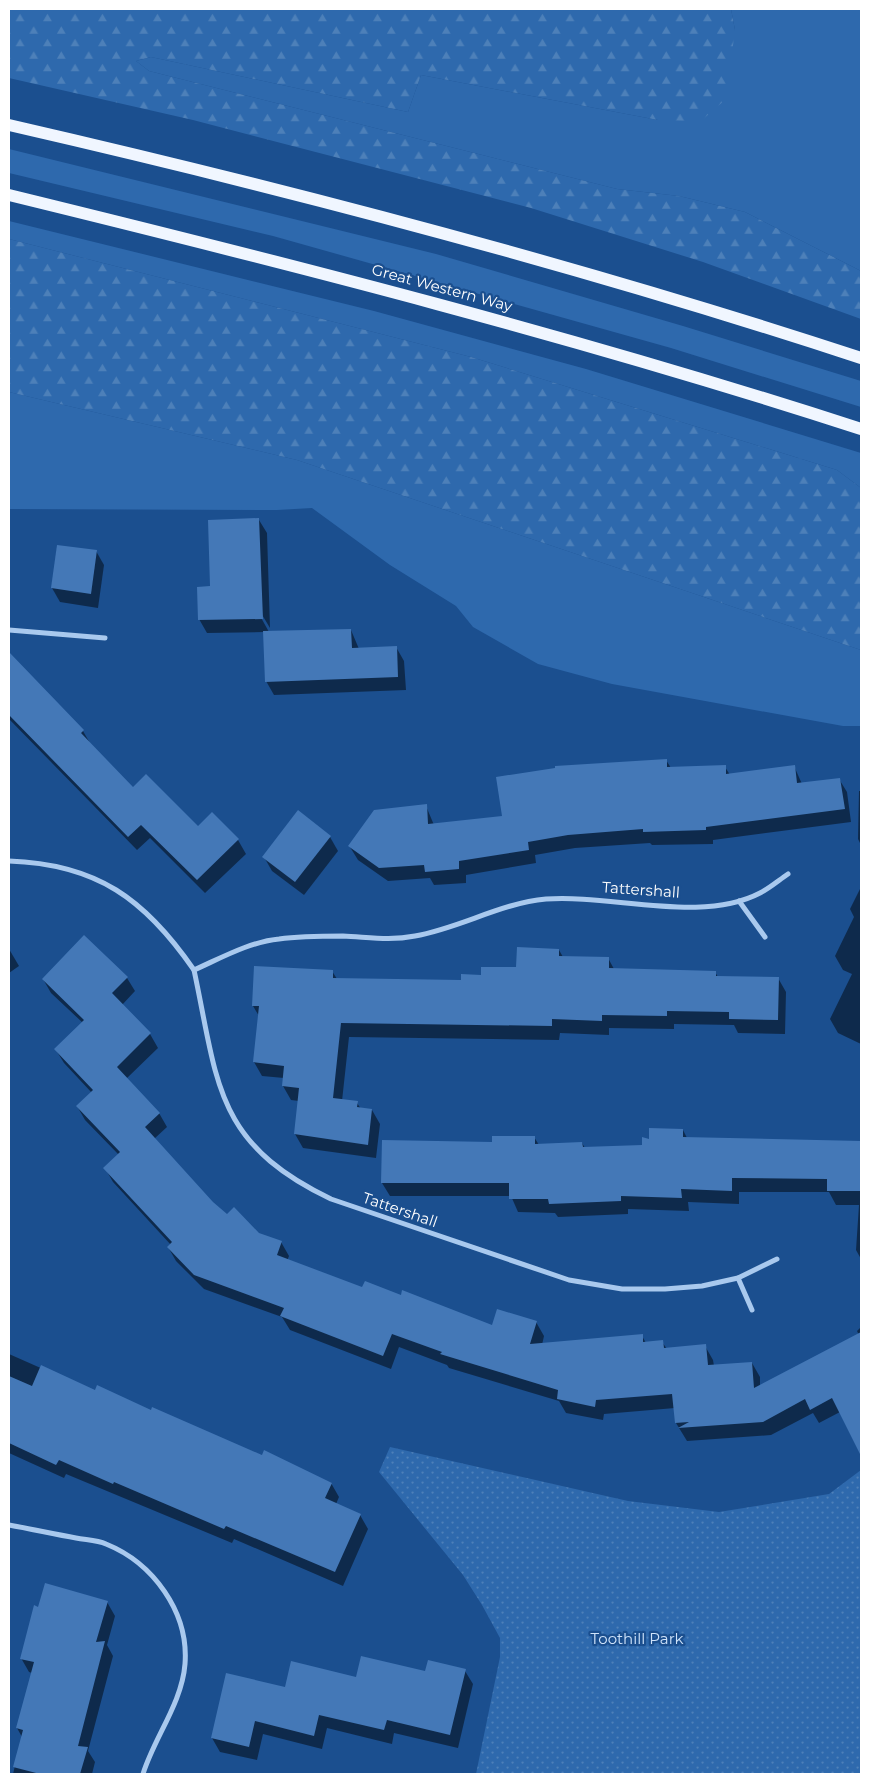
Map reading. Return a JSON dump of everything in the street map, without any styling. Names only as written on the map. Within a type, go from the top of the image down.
[{"type":"main road","points":[[9,125],[169,163],[510,251],[765,326],[861,358]]},
{"type":"main road","name":"Great Western Way","points":[[9,195],[294,265],[434,302],[557,336],[861,429]]},
{"type":"street","points":[[9,630],[105,638]]},
{"type":"street","name":"Tattershall","points":[[9,861],[50,864],[81,871],[116,889],[149,914],[175,943],[194,970],[210,1056],[220,1092],[230,1115],[243,1135],[270,1161],[301,1185],[331,1199],[569,1280],[622,1289],[665,1289],[702,1286],[738,1278],[777,1259]]},
{"type":"street","name":"Tattershall","points":[[194,970],[259,942],[312,936],[345,936],[376,940],[414,936],[440,930],[512,906],[545,899],[584,899],[656,906],[714,905],[739,901],[760,893],[788,874]]},
{"type":"street","points":[[739,901],[765,938]]},
{"type":"street","points":[[738,1278],[752,1310]]},
{"type":"street","points":[[9,1525],[105,1543],[126,1554],[148,1571],[164,1590],[178,1616],[184,1638],[185,1664],[178,1693],[143,1774]]},
{"type":"green space","points":[[9,9],[731,9],[735,30],[726,99],[701,121],[658,120],[421,75],[408,112],[151,57],[136,61],[149,71],[617,189],[679,196],[745,212],[861,271],[861,319],[703,262],[531,208],[193,120],[9,78]]},
{"type":"green space","points":[[731,9],[861,9],[861,271],[745,212],[679,196],[617,189],[149,71],[136,61],[151,57],[408,112],[421,75],[658,120],[735,30]]},
{"type":"green space","points":[[9,149],[436,254],[683,326],[861,381],[861,407],[671,348],[273,236],[9,173]]},
{"type":"green space","points":[[9,221],[374,311],[586,369],[861,453],[861,488],[837,470],[471,357],[9,239]]},
{"type":"green space","points":[[9,239],[471,357],[837,470],[861,488],[861,650],[297,460],[9,392]]},
{"type":"green space","points":[[9,392],[297,460],[861,650],[861,726],[843,726],[612,684],[538,664],[473,627],[456,606],[390,565],[312,508],[277,510],[9,509]]},
{"type":"green space","name":"Toothill Park","points":[[390,1447],[628,1501],[719,1512],[829,1494],[861,1470],[861,1774],[476,1774],[500,1657],[500,1638],[463,1575],[379,1472]]},
{"type":"building","points":[[259,518],[263,619],[198,620],[197,587],[210,586],[208,520]]},
{"type":"building","points":[[57,545],[97,550],[91,594],[51,588]]},
{"type":"building","points":[[351,629],[352,648],[397,646],[398,677],[265,682],[263,631]]},
{"type":"building","points":[[9,652],[84,730],[81,733],[133,787],[146,774],[198,826],[212,812],[239,839],[197,880],[141,825],[128,837],[9,715]]},
{"type":"building","points":[[667,759],[667,767],[726,765],[726,774],[795,765],[797,783],[840,778],[845,809],[706,827],[706,830],[643,832],[643,829],[568,835],[528,842],[529,850],[459,861],[459,869],[425,872],[424,865],[379,868],[348,846],[374,810],[427,804],[428,824],[502,816],[496,777],[555,768],[555,766]]},
{"type":"building","points":[[298,810],[331,836],[295,882],[262,857]]},
{"type":"building","points":[[84,935],[128,977],[112,993],[151,1033],[117,1067],[160,1113],[145,1127],[213,1202],[227,1214],[234,1207],[259,1233],[282,1241],[277,1255],[362,1287],[365,1281],[401,1295],[402,1290],[492,1325],[497,1309],[537,1321],[530,1344],[643,1334],[643,1342],[663,1340],[664,1348],[706,1344],[708,1365],[752,1362],[754,1388],[861,1332],[861,1456],[832,1398],[810,1410],[805,1399],[763,1422],[678,1428],[689,1422],[675,1423],[672,1394],[596,1400],[595,1407],[557,1399],[558,1390],[440,1354],[442,1352],[392,1334],[383,1356],[280,1316],[284,1308],[194,1275],[167,1247],[172,1242],[103,1168],[120,1152],[76,1106],[93,1090],[54,1049],[84,1020],[42,979]]},
{"type":"building","points":[[517,947],[559,949],[559,956],[609,957],[609,968],[716,971],[716,976],[779,977],[778,1020],[729,1019],[729,1012],[667,1011],[667,1016],[602,1015],[602,1021],[552,1019],[552,1026],[341,1023],[333,1098],[358,1101],[357,1107],[372,1109],[368,1145],[294,1134],[299,1088],[282,1086],[284,1066],[253,1062],[259,1006],[252,1006],[254,966],[333,970],[333,978],[461,980],[461,974],[481,975],[481,967],[516,967]]},
{"type":"building","points":[[649,1128],[683,1129],[683,1137],[861,1141],[861,1191],[827,1191],[827,1179],[732,1178],[732,1191],[681,1189],[682,1198],[621,1196],[621,1201],[549,1204],[548,1199],[509,1199],[509,1183],[381,1183],[382,1140],[492,1142],[492,1136],[535,1136],[535,1144],[582,1142],[583,1147],[642,1145],[642,1137],[649,1139]]},
{"type":"building","points":[[41,1365],[95,1390],[97,1385],[151,1410],[152,1407],[262,1455],[264,1450],[332,1483],[325,1498],[361,1514],[335,1572],[226,1526],[224,1529],[114,1482],[113,1484],[59,1460],[56,1465],[9,1443],[9,1376],[32,1386]]},
{"type":"building","points":[[45,1583],[108,1601],[96,1642],[105,1641],[78,1746],[88,1747],[80,1774],[40,1774],[13,1767],[23,1730],[16,1728],[34,1662],[20,1659],[34,1605],[38,1607]]},
{"type":"building","points":[[361,1656],[425,1671],[428,1660],[466,1669],[450,1735],[387,1720],[384,1730],[319,1715],[314,1736],[255,1721],[249,1747],[211,1738],[226,1673],[285,1687],[291,1661],[356,1677]]}]
